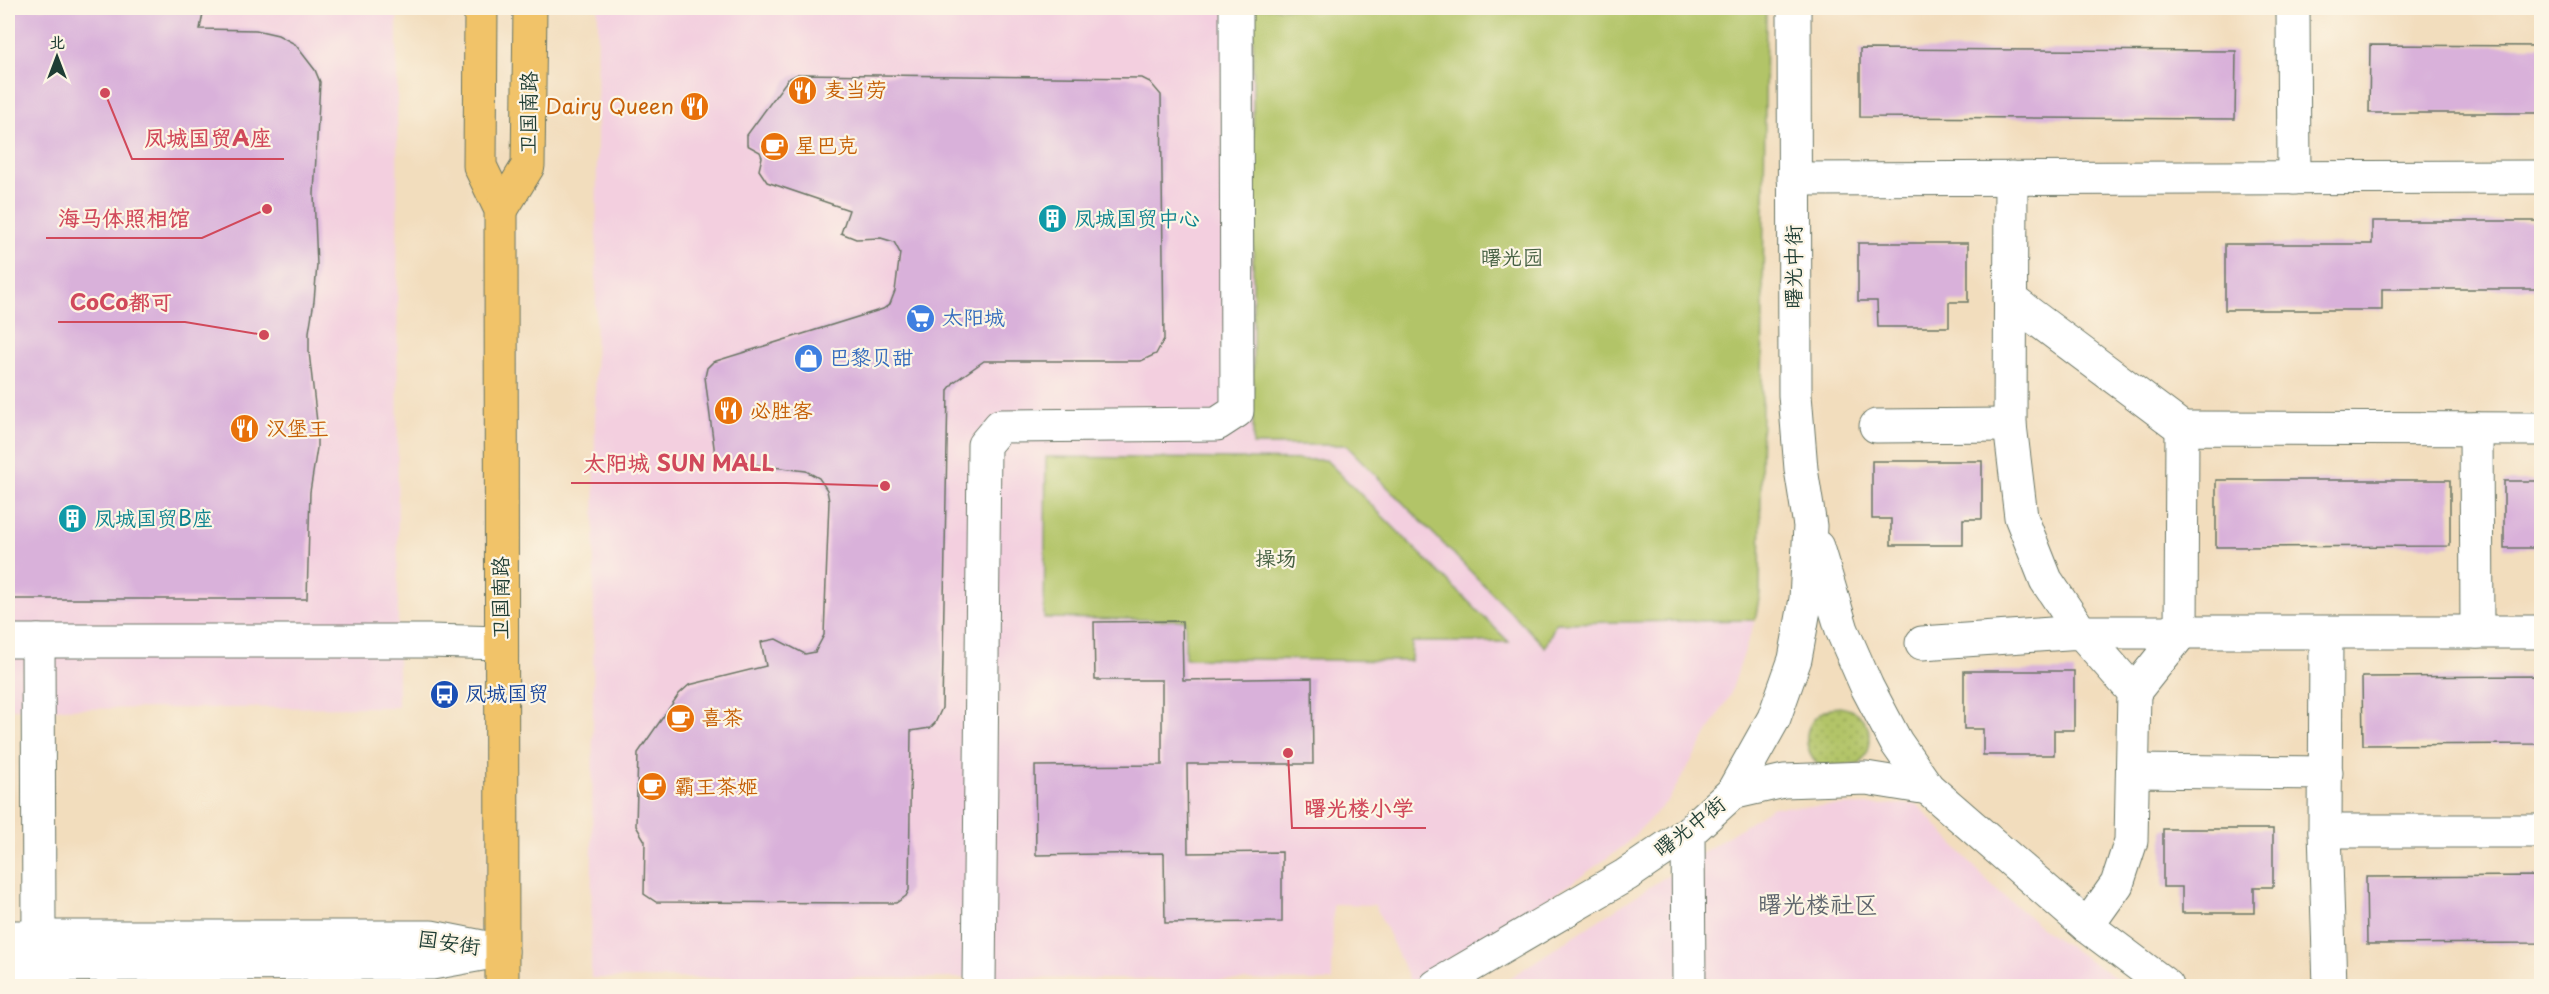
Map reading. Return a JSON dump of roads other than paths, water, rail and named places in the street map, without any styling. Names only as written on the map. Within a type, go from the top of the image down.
[{"type":"main road","name":"卫国南路","points":[[481,8],[480,166],[501,210],[502,987]]},
{"type":"main road","name":"卫国南路","points":[[501,210],[528,166],[530,8]]},
{"type":"street","points":[[979,987],[984,445],[1000,426],[1217,424],[1238,411],[1236,8]]},
{"type":"street","points":[[992,987],[995,454],[1005,437],[1221,435],[1249,415],[1249,8]]},
{"type":"street","name":"曙光中街","points":[[1794,8],[1795,396],[1801,469],[1810,526],[1842,630],[1896,742],[1928,788],[2087,926],[2162,985]]},
{"type":"street","points":[[2293,8],[2294,178]]},
{"type":"street","points":[[1794,179],[2541,177]]},
{"type":"street","points":[[2011,178],[2010,425],[2021,517],[2046,580],[2081,632],[2134,692]]},
{"type":"street","points":[[2010,299],[2182,428],[2541,429]]},
{"type":"street","points":[[1876,426],[2010,425]]},
{"type":"street","points":[[2087,926],[2116,884],[2131,841],[2134,692],[2181,633],[2182,428]]},
{"type":"street","points":[[2476,429],[2477,632]]},
{"type":"street","name":"曙光中街","points":[[1436,987],[1626,875],[1688,833],[1732,793],[1774,718],[1795,659],[1806,600],[1810,526]]},
{"type":"street","points":[[1922,643],[2081,632],[2326,634],[2541,632]]},
{"type":"street","points":[[2326,634],[2325,831],[2330,987]]},
{"type":"street","points":[[23,937],[22,640],[430,640],[501,643]]},
{"type":"street","points":[[2134,771],[2326,772]]},
{"type":"street","points":[[1732,793],[1784,781],[1866,778],[1928,788]]},
{"type":"street","points":[[2325,831],[2541,831]]},
{"type":"street","points":[[1688,833],[1689,987]]},
{"type":"street","name":"国安街","points":[[23,937],[431,937],[502,951]]},
{"type":"street","name":"国安街","points":[[8,965],[432,963],[502,951]]},
{"type":"place","name":"麦当劳","points":[[803,90]]},
{"type":"place","name":"凤城国贸A座","points":[[105,93]]},
{"type":"place","name":"Dairy Queen","points":[[695,107]]},
{"type":"place","name":"星巴克","points":[[774,146]]},
{"type":"place","name":"海马体照相馆","points":[[267,209]]},
{"type":"place","name":"凤城国贸中心","points":[[1053,219]]},
{"type":"place","name":"太阳城","points":[[921,318]]},
{"type":"place","name":"CoCo都可","points":[[264,335]]},
{"type":"place","name":"巴黎贝甜","points":[[808,358]]},
{"type":"place","name":"必胜客","points":[[729,411]]},
{"type":"place","name":"汉堡王","points":[[245,429]]},
{"type":"place","name":"太阳城 SUN MALL","points":[[885,486]]},
{"type":"place","name":"凤城国贸B座","points":[[73,519]]},
{"type":"place","name":"凤城国贸","points":[[444,694]]},
{"type":"place","name":"喜茶","points":[[680,718]]},
{"type":"place","name":"曙光楼小学","points":[[1288,753]]},
{"type":"place","name":"霸王茶姬","points":[[653,787]]},
{"type":"district","name":"曙光楼社区","points":[[1818,905]]},
{"type":"park label","name":"曙光园","points":[[1512,258]]},
{"type":"park label","name":"操场","points":[[1276,559]]}]
